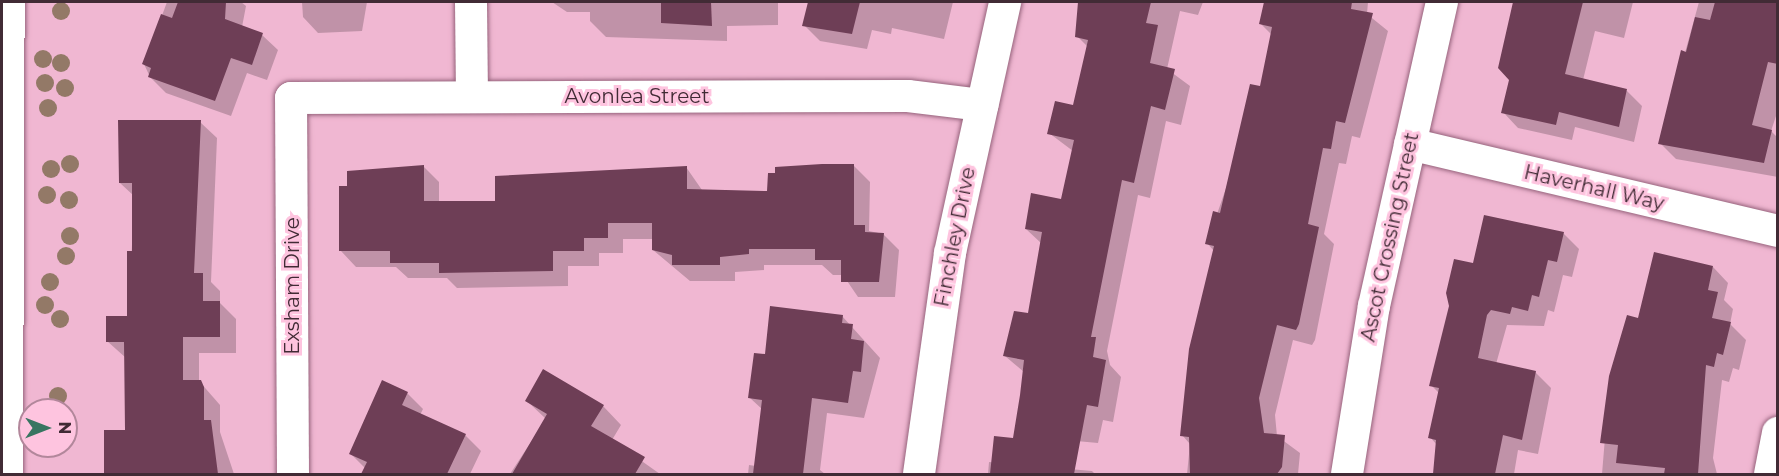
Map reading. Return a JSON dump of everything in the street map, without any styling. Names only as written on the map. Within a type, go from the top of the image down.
[{"type":"main road","points":[[6,474],[8,2]]},
{"type":"street","points":[[471,2],[472,97]]},
{"type":"street","name":"Finchley Drive","points":[[919,474],[939,318],[1005,2]]},
{"type":"street","name":"Ascot Crossing Street","points":[[1347,474],[1374,306],[1442,2]]},
{"type":"street","name":"Avonlea Street","points":[[291,98],[908,96],[982,105]]},
{"type":"street","name":"Exsham Drive","points":[[291,98],[292,474]]},
{"type":"street","name":"Haverhall Way","points":[[1410,144],[1778,231]]},
{"type":"street","points":[[1770,474],[1778,434]]},
{"type":"building","points":[[178,2],[226,2],[225,19],[263,33],[252,65],[231,58],[215,101],[148,77],[151,68],[142,64],[161,14],[172,18]]},
{"type":"building","points":[[661,2],[711,2],[712,26],[661,23]]},
{"type":"building","points":[[808,2],[860,2],[852,34],[802,26]]},
{"type":"building","points":[[1078,2],[1151,2],[1146,23],[1158,25],[1150,63],[1175,69],[1165,110],[1151,106],[1134,183],[1122,180],[1091,337],[1096,337],[1093,357],[1106,360],[1098,407],[1087,405],[1074,474],[990,474],[994,436],[1013,438],[1020,395],[1024,360],[1003,356],[1014,311],[1028,313],[1042,232],[1025,229],[1031,193],[1061,199],[1074,140],[1047,134],[1055,101],[1073,105],[1088,40],[1075,37]]},
{"type":"building","points":[[1264,2],[1352,2],[1351,9],[1373,13],[1345,123],[1336,121],[1331,149],[1323,148],[1308,224],[1319,227],[1299,324],[1296,330],[1277,325],[1259,398],[1264,433],[1285,435],[1282,467],[1277,474],[1190,474],[1189,437],[1180,436],[1189,349],[1214,246],[1205,244],[1213,211],[1220,213],[1250,84],[1260,86],[1272,27],[1259,24]]},
{"type":"building","points":[[1513,2],[1583,2],[1565,74],[1627,89],[1619,127],[1559,112],[1556,125],[1501,113],[1509,80],[1498,68]]},
{"type":"building","points":[[1715,2],[1778,2],[1778,64],[1768,62],[1752,125],[1772,130],[1764,163],[1658,144],[1681,50],[1686,52],[1695,17],[1710,20]]},
{"type":"building","points":[[118,120],[201,120],[194,273],[203,273],[203,301],[220,301],[220,337],[183,337],[183,380],[201,380],[204,387],[204,420],[211,420],[218,474],[104,474],[104,430],[125,430],[124,342],[106,342],[106,316],[127,316],[127,251],[132,251],[132,183],[119,183]]},
{"type":"building","points":[[854,164],[854,225],[865,225],[865,232],[884,233],[879,282],[841,282],[841,260],[815,260],[815,249],[749,249],[749,254],[720,257],[720,265],[672,265],[672,255],[652,250],[652,223],[608,223],[608,238],[584,238],[584,251],[553,251],[553,271],[439,273],[439,263],[390,263],[390,251],[339,251],[339,186],[347,186],[347,171],[424,165],[424,201],[495,201],[495,176],[687,166],[687,189],[767,191],[768,173],[775,173],[775,167]]},
{"type":"building","points":[[1484,215],[1564,232],[1557,262],[1548,260],[1539,297],[1532,295],[1528,311],[1512,307],[1510,314],[1491,310],[1487,315],[1478,358],[1536,371],[1522,440],[1503,435],[1495,474],[1433,474],[1436,440],[1428,438],[1439,388],[1429,386],[1449,306],[1446,293],[1454,259],[1473,263]]},
{"type":"building","points":[[1654,252],[1713,266],[1708,290],[1718,292],[1712,318],[1731,322],[1723,355],[1717,353],[1714,367],[1706,365],[1698,474],[1664,474],[1665,468],[1616,463],[1618,445],[1600,443],[1609,376],[1627,315],[1638,318]]},
{"type":"building","points":[[770,306],[843,315],[842,323],[853,324],[851,339],[864,341],[861,372],[853,371],[848,403],[812,398],[803,474],[753,474],[762,400],[748,398],[754,353],[765,354]]},
{"type":"building","points":[[543,369],[604,405],[591,426],[645,457],[635,474],[512,474],[547,414],[525,401]]},
{"type":"building","points":[[382,380],[408,392],[402,405],[466,434],[447,474],[361,474],[367,462],[349,454]]}]
